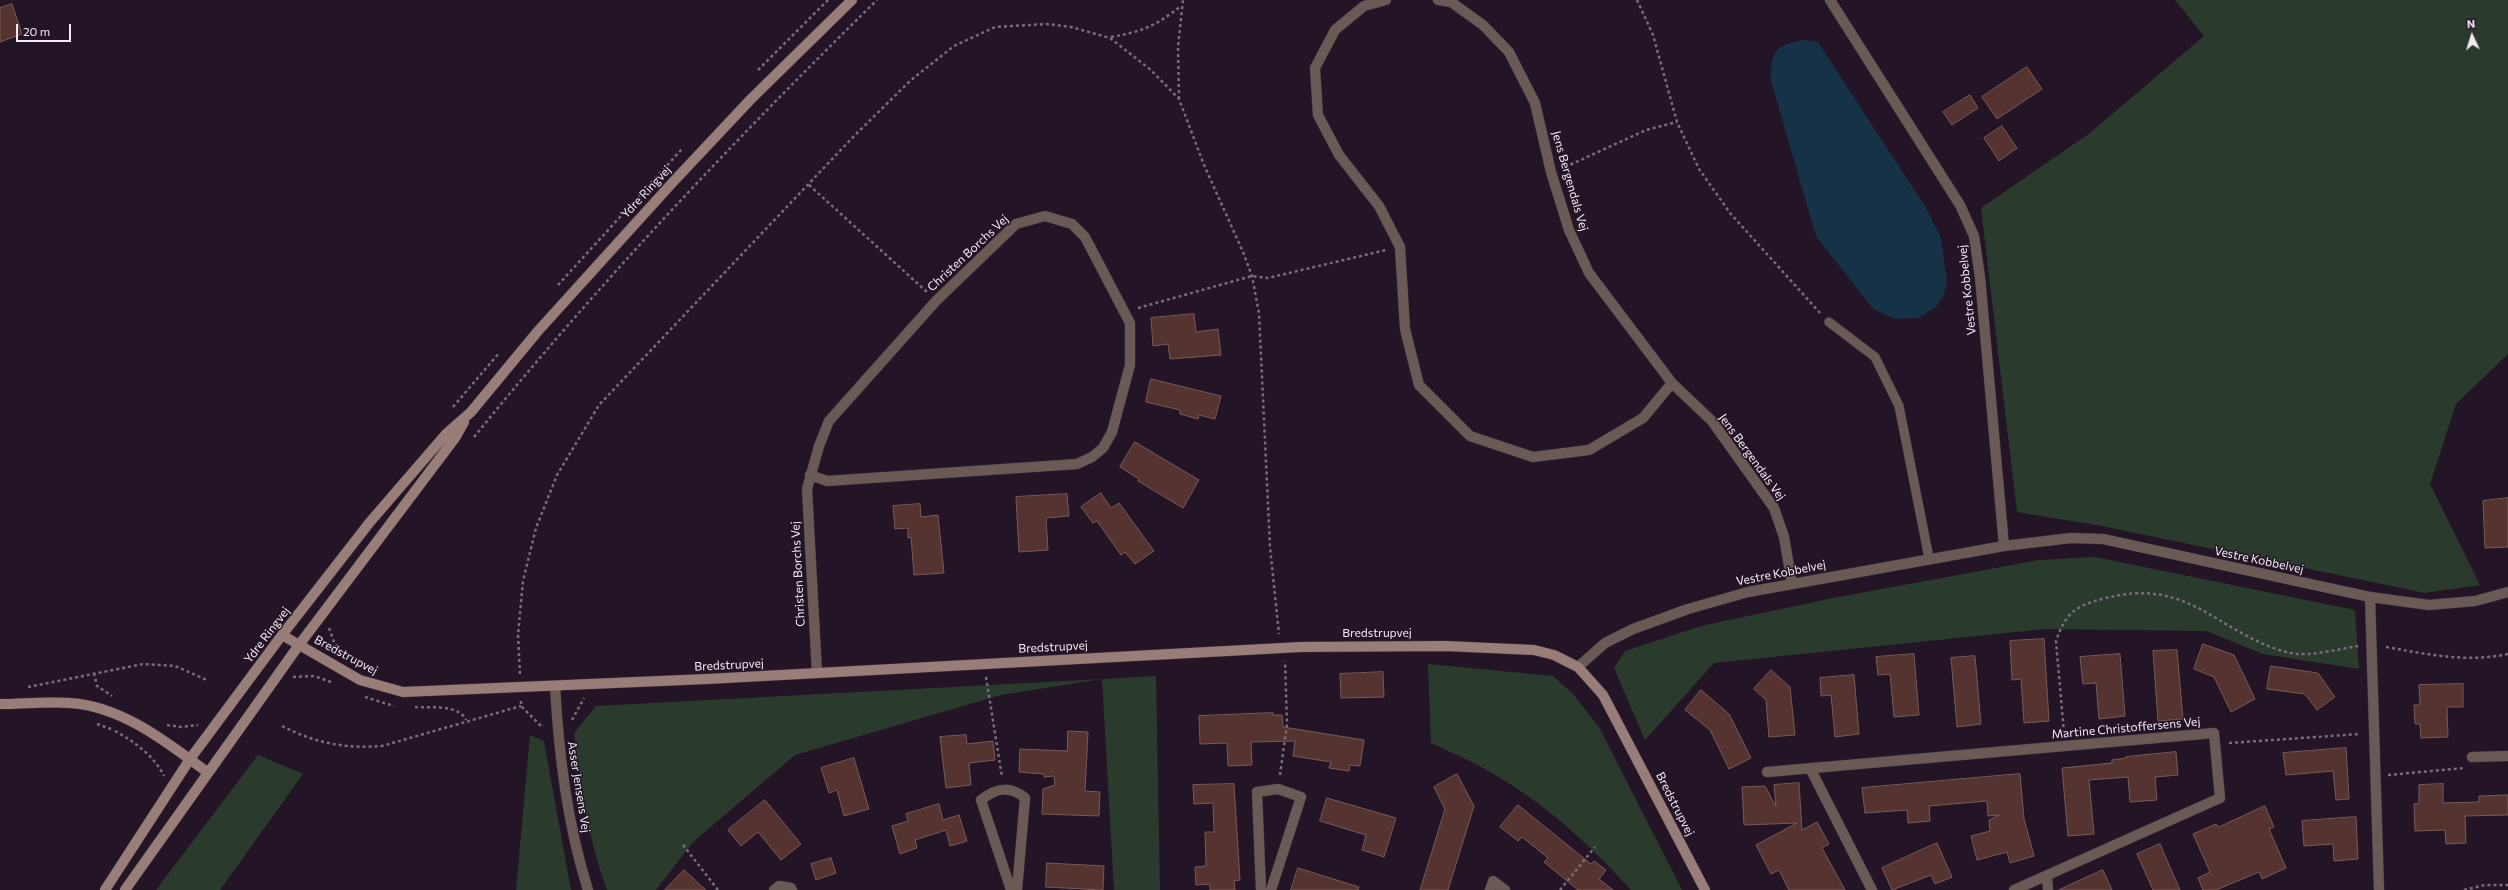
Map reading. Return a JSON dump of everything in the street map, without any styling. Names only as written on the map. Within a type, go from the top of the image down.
[{"type":"street","name":"Ydre Ringvej","points":[[125,890],[207,772],[299,645],[455,438],[471,412],[538,331],[673,182],[751,99],[852,0]]},
{"type":"street","points":[[1386,0],[1364,6],[1335,30],[1315,68],[1318,115],[1339,155],[1379,206],[1400,247],[1405,329],[1419,385],[1470,436],[1533,457],[1589,450],[1643,418],[1672,383]]},
{"type":"street","name":"Jens Bergendals Vej","points":[[1438,0],[1451,2],[1483,25],[1509,52],[1535,103],[1551,172],[1569,230],[1589,273],[1672,383],[1712,422],[1774,508],[1784,537],[1792,584]]},
{"type":"street","name":"Vestre Kobbelvej","points":[[1830,0],[1960,205],[1974,236],[1980,277],[2004,546]]},
{"type":"street","name":"Christen Borchs Vej","points":[[810,475],[827,481],[1077,464],[1092,458],[1103,448],[1112,432],[1130,365],[1131,337],[1125,312],[1085,237],[1072,224],[1045,216],[1016,224],[936,301],[829,421],[810,475],[807,489],[816,673]]},
{"type":"street","name":"Ydre Ringvej","points":[[105,890],[190,759],[282,635],[370,522],[446,434],[471,412]]},
{"type":"street","name":"Vestre Kobbelvej","points":[[1578,667],[1605,643],[1633,629],[1688,609],[1748,592],[1929,558],[2004,546],[2071,538],[2103,539],[2370,597],[2429,605],[2475,601],[2508,592]]},
{"type":"street","points":[[2370,597],[2379,890]]},
{"type":"street","name":"Bredstrupvej","points":[[282,635],[360,680],[403,692],[555,686],[1308,647],[1445,646],[1534,650],[1554,655],[1578,667],[1591,679],[1615,714],[1705,890]]},
{"type":"street","name":"Asser Jensens Vej","points":[[555,686],[557,726],[568,816],[588,890]]},
{"type":"street","points":[[0,704],[70,703],[96,707],[118,715],[190,759],[207,772]]},
{"type":"street","name":"Martine Christoffersens Vej","points":[[1767,772],[2214,733],[2214,744]]},
{"type":"street","points":[[2014,890],[2220,798],[2214,744]]},
{"type":"street","points":[[2472,756],[2508,756]]},
{"type":"street","points":[[1810,768],[1872,890]]},
{"type":"street","points":[[1010,890],[981,800],[992,792],[1004,789],[1016,790],[1025,798],[1017,890]]},
{"type":"street","points":[[1261,890],[1257,792],[1278,789],[1301,797],[1271,890]]},
{"type":"street","points":[[2047,876],[2048,890]]},
{"type":"street","points":[[1490,890],[1493,881],[1505,890]]},
{"type":"street","points":[[774,890],[779,886],[791,888],[792,890]]},
{"type":"lane","points":[[1829,322],[1875,357],[1899,406],[1929,558]]},
{"type":"path","points":[[472,439],[550,345],[687,193],[761,115],[877,0]]},
{"type":"path","points":[[1179,99],[1178,47],[1181,6],[1183,0]]},
{"type":"path","points":[[1637,0],[1653,35],[1677,122],[1699,169],[1730,213],[1829,322]]},
{"type":"path","points":[[1110,38],[1139,32],[1161,22],[1181,6]]},
{"type":"path","points":[[1551,172],[1646,130],[1677,122]]},
{"type":"path","points":[[809,185],[936,301]]},
{"type":"path","points":[[1125,312],[1252,276],[1268,278],[1400,247]]},
{"type":"path","points":[[2065,746],[2056,641],[2061,626],[2074,609],[2089,603],[2126,594],[2144,592],[2169,596],[2198,606],[2266,645],[2288,653],[2307,654],[2372,645],[2447,658],[2480,658],[2508,654]]},
{"type":"path","points":[[310,651],[332,624]]},
{"type":"path","points":[[329,628],[334,642],[345,656]]},
{"type":"path","points":[[1278,789],[1287,724],[1285,659]]},
{"type":"path","points":[[1277,660],[1293,659]]},
{"type":"path","points":[[21,688],[44,685],[94,673],[143,664],[175,666],[207,680]]},
{"type":"path","points":[[291,677],[295,672]]},
{"type":"path","points":[[94,673],[97,686],[116,698]]},
{"type":"path","points":[[978,676],[994,675]]},
{"type":"path","points":[[986,676],[1004,789]]},
{"type":"path","points":[[44,685],[46,703]]},
{"type":"path","points":[[282,726],[319,742],[362,748],[382,746],[517,706],[521,706],[541,726],[569,725],[585,696]]},
{"type":"path","points":[[94,723],[117,732],[138,746],[157,764],[164,776]]},
{"type":"path","points":[[166,725],[181,727],[202,724]]},
{"type":"path","points":[[2214,744],[2374,733]]},
{"type":"path","points":[[2376,776],[2463,769],[2472,756]]},
{"type":"path","points":[[683,845],[718,890]]},
{"type":"path","points":[[1560,890],[1595,847]]},
{"type":"path","points":[[2464,890],[2485,885],[2508,885]]},
{"type":"green space","points":[[2175,0],[2508,0],[2508,354],[2456,404],[2430,484],[2480,585],[2425,593],[2102,526],[2017,512],[1981,208],[2090,133],[2204,36]]},
{"type":"green space","points":[[2095,557],[2355,610],[2359,669],[2263,654],[2206,631],[2045,629],[1714,663],[1645,740],[1614,668],[1625,651],[1701,626],[1833,598],[2039,560]]},
{"type":"green space","points":[[1428,664],[1553,676],[1573,694],[1599,727],[1682,890],[1631,890],[1582,840],[1528,796],[1481,767],[1431,743]]},
{"type":"green space","points":[[1156,676],[1160,890],[1114,890],[1102,679]]},
{"type":"green space","points":[[1101,679],[1001,695],[795,755],[693,842],[656,890],[607,890],[600,870],[586,813],[574,733],[596,706]]},
{"type":"green space","points":[[530,735],[544,741],[571,890],[516,890]]},
{"type":"green space","points":[[258,755],[303,774],[220,890],[156,890]]},
{"type":"water","points":[[1805,40],[1818,42],[1926,208],[1941,238],[1947,282],[1943,297],[1936,307],[1918,318],[1895,319],[1873,309],[1816,236],[1771,81],[1772,62],[1777,51],[1787,44]]},
{"type":"building","points":[[12,4],[22,34],[0,42],[0,8]]},
{"type":"building","points":[[2027,67],[2042,89],[1997,119],[1982,97]]},
{"type":"building","points":[[1970,95],[1978,108],[1952,125],[1943,112]]},
{"type":"building","points":[[2002,126],[2017,148],[1999,161],[1984,138]]},
{"type":"building","points":[[1194,314],[1196,332],[1218,329],[1221,355],[1170,359],[1168,344],[1153,346],[1151,318]]},
{"type":"building","points":[[1151,379],[1221,396],[1215,419],[1199,415],[1198,419],[1180,414],[1180,410],[1146,402]]},
{"type":"building","points":[[1135,442],[1199,480],[1183,508],[1138,481],[1139,479],[1120,467]]},
{"type":"building","points":[[1101,493],[1111,508],[1119,503],[1154,551],[1135,564],[1125,552],[1121,555],[1097,521],[1093,523],[1081,507]]},
{"type":"building","points":[[1067,494],[1069,516],[1046,518],[1048,550],[1019,552],[1016,497]]},
{"type":"building","points":[[2508,498],[2508,547],[2485,548],[2483,501]]},
{"type":"building","points":[[920,504],[921,517],[938,515],[944,573],[914,575],[911,537],[908,538],[908,528],[895,529],[893,506]]},
{"type":"building","points":[[2044,639],[2049,721],[2024,723],[2021,679],[2012,680],[2010,641]]},
{"type":"building","points":[[2203,644],[2234,655],[2255,699],[2231,712],[2214,677],[2194,669]]},
{"type":"building","points":[[2177,650],[2183,719],[2158,721],[2153,651]]},
{"type":"building","points":[[1914,654],[1919,715],[1894,717],[1890,674],[1878,675],[1876,657]]},
{"type":"building","points":[[2120,654],[2125,716],[2099,719],[2096,683],[2083,684],[2080,657]]},
{"type":"building","points":[[1975,656],[1981,724],[1957,727],[1951,658]]},
{"type":"building","points":[[2271,666],[2318,673],[2335,697],[2317,710],[2305,694],[2267,689]]},
{"type":"building","points":[[1771,670],[1790,687],[1795,735],[1769,737],[1766,700],[1754,689]]},
{"type":"building","points":[[1383,672],[1384,697],[1341,698],[1340,674]]},
{"type":"building","points":[[1854,675],[1859,734],[1835,737],[1831,695],[1821,696],[1820,678]]},
{"type":"building","points":[[2463,684],[2463,707],[2447,707],[2448,737],[2421,738],[2420,724],[2415,724],[2414,705],[2420,705],[2419,685]]},
{"type":"building","points":[[1701,690],[1729,714],[1751,758],[1729,769],[1710,730],[1685,710]]},
{"type":"building","points":[[1273,713],[1273,715],[1282,715],[1283,727],[1364,740],[1360,766],[1350,765],[1349,771],[1329,768],[1331,762],[1293,756],[1295,741],[1251,742],[1252,765],[1228,766],[1227,743],[1200,744],[1199,716]]},
{"type":"building","points":[[1068,731],[1088,732],[1085,791],[1100,792],[1099,816],[1042,814],[1043,789],[1055,785],[1054,776],[1044,777],[1044,774],[1019,772],[1020,749],[1067,751]]},
{"type":"building","points":[[966,735],[967,744],[993,741],[995,760],[969,763],[971,785],[946,788],[940,737]]},
{"type":"building","points":[[2346,748],[2349,799],[2336,800],[2333,771],[2286,775],[2283,753]]},
{"type":"building","points":[[2176,752],[2178,775],[2155,777],[2157,800],[2130,802],[2128,777],[2089,780],[2094,834],[2068,836],[2062,768],[2112,763],[2112,760],[2126,757]]},
{"type":"building","points":[[854,758],[869,809],[844,816],[837,790],[829,793],[821,768]]},
{"type":"building","points":[[1457,774],[1474,806],[1448,890],[1420,890],[1445,809],[1434,787]]},
{"type":"building","points":[[2020,774],[2024,819],[2034,856],[2010,863],[2007,852],[1977,860],[1971,836],[1990,831],[1989,820],[1999,815],[1988,816],[1987,801],[1929,806],[1930,821],[1908,823],[1907,810],[1865,813],[1862,788]]},
{"type":"building","points":[[1799,783],[1802,830],[1817,822],[1829,844],[1822,848],[1845,890],[1789,890],[1779,870],[1771,874],[1756,845],[1797,823],[1744,825],[1742,787],[1765,786],[1776,807],[1774,785]]},
{"type":"building","points":[[1234,784],[1240,880],[1234,881],[1235,890],[1210,890],[1210,884],[1196,885],[1195,867],[1206,866],[1205,832],[1214,832],[1213,803],[1194,804],[1193,785]]},
{"type":"building","points":[[2443,784],[2443,803],[2479,802],[2479,796],[2508,795],[2508,815],[2465,816],[2466,843],[2446,844],[2445,830],[2415,831],[2414,804],[2419,803],[2419,785]]},
{"type":"building","points":[[1327,798],[1396,818],[1384,857],[1362,850],[1366,835],[1320,821]]},
{"type":"building","points":[[765,800],[801,844],[781,860],[758,832],[741,846],[728,830]]},
{"type":"building","points":[[939,804],[943,820],[959,815],[967,841],[950,846],[946,830],[915,840],[917,848],[900,854],[892,826],[908,821],[906,814]]},
{"type":"building","points":[[1518,805],[1591,864],[1594,861],[1606,870],[1599,879],[1613,890],[1578,890],[1544,862],[1548,858],[1522,837],[1518,841],[1500,827]]},
{"type":"building","points":[[2265,806],[2274,827],[2269,829],[2286,868],[2262,879],[2259,872],[2216,890],[2203,890],[2198,878],[2210,872],[2193,834],[2216,824],[2218,827]]},
{"type":"building","points":[[2356,817],[2358,859],[2334,861],[2333,844],[2304,846],[2302,821]]},
{"type":"building","points":[[1937,843],[1952,877],[1935,884],[1931,875],[1892,890],[1882,868]]},
{"type":"building","points":[[2160,844],[2180,890],[2153,890],[2137,854]]},
{"type":"building","points":[[831,858],[836,873],[816,880],[811,864]]},
{"type":"building","points":[[1047,863],[1104,866],[1103,890],[1046,887]]},
{"type":"building","points":[[1298,868],[1359,887],[1358,890],[1291,890]]},
{"type":"building","points":[[684,870],[706,890],[665,890]]},
{"type":"building","points":[[2103,870],[2112,890],[2059,890]]}]
